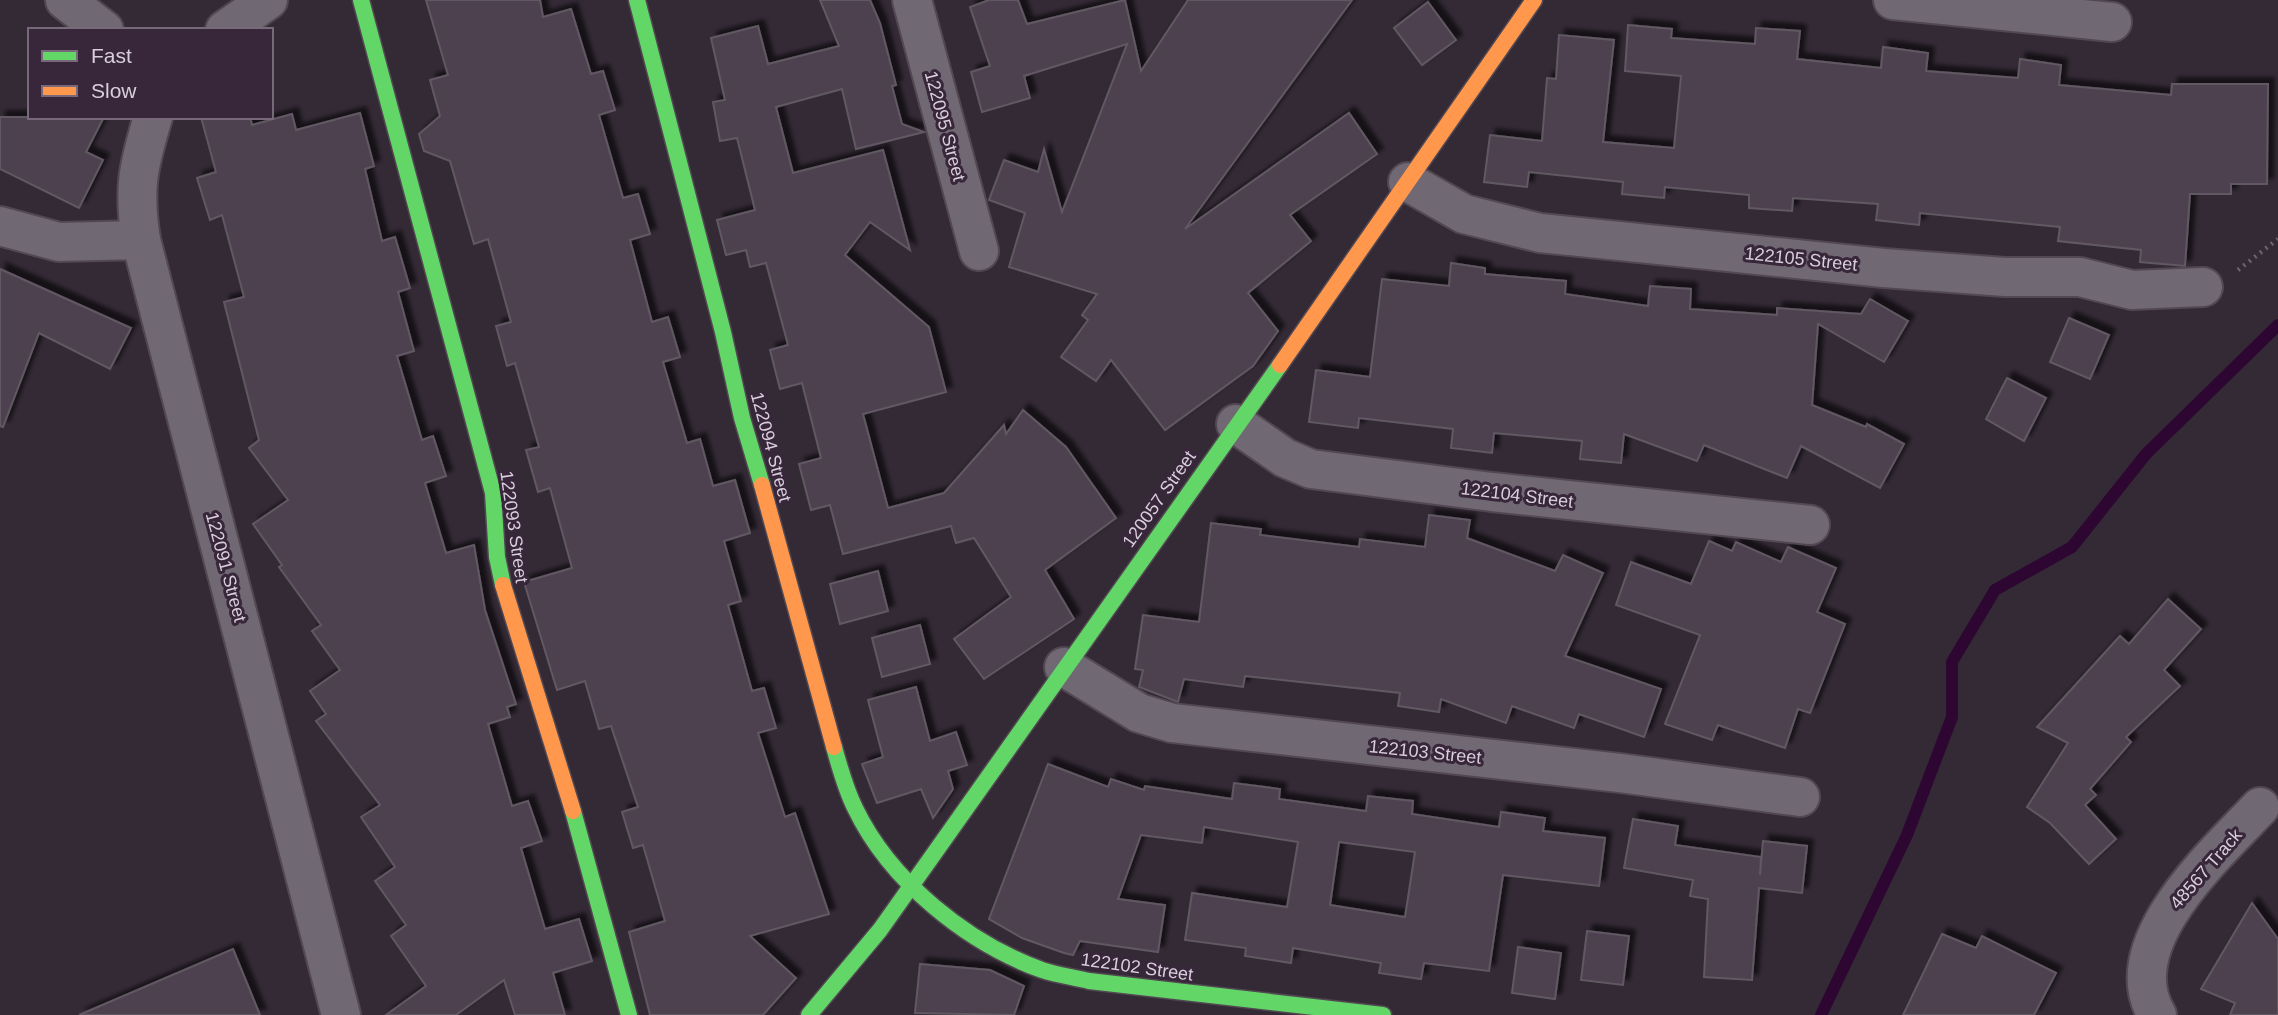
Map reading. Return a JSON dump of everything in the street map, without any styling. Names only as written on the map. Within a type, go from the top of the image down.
[{"type":"street","points":[[65,0],[101,28]]},
{"type":"street","points":[[228,28],[268,0]]},
{"type":"street","name":"122093 Street","points":[[361,0],[493,493],[497,556],[506,603],[573,807],[629,1015]]},
{"type":"street","name":"122094 Street","points":[[637,0],[723,332],[745,432],[781,547],[851,806],[879,850],[911,885]]},
{"type":"street","name":"122095 Street","points":[[912,0],[979,251]]},
{"type":"street","name":"120057 Street","points":[[809,1015],[880,930],[1534,0]]},
{"type":"street","points":[[1893,0],[2112,22]]},
{"type":"street","name":"122091 Street","points":[[152,119],[141,158],[135,198],[141,240],[341,1015]]},
{"type":"street","name":"122105 Street","points":[[1408,182],[1464,214],[1540,233],[1884,268],[2005,277],[2080,277],[2132,290],[2203,287]]},
{"type":"street","points":[[0,226],[59,242],[141,240]]},
{"type":"street","name":"122104 Street","points":[[1236,424],[1285,458],[1311,469],[1547,498],[1810,525]]},
{"type":"street","name":"122103 Street","points":[[1064,667],[1139,713],[1172,723],[1657,777],[1800,797]]},
{"type":"street","name":"48567 Track","points":[[2157,1015],[2147,990],[2149,964],[2154,943],[2171,907],[2260,807]]},
{"type":"street","name":"122102 Street","points":[[911,885],[1008,955],[1043,970],[1089,981],[1383,1015]]},
{"type":"path","points":[[2203,287],[2240,269],[2278,239]]},
{"type":"building","points":[[426,0],[540,0],[543,17],[571,9],[591,74],[603,71],[615,110],[599,115],[623,198],[638,194],[650,234],[630,240],[652,322],[668,317],[680,357],[663,362],[687,443],[700,439],[713,486],[735,480],[750,533],[724,541],[741,601],[728,605],[752,691],[764,688],[776,728],[758,733],[785,817],[795,813],[829,914],[750,936],[796,978],[763,1015],[650,1015],[629,932],[665,921],[643,845],[633,848],[622,812],[638,807],[611,726],[599,729],[585,681],[557,690],[524,582],[572,568],[550,488],[538,492],[526,450],[539,447],[515,363],[507,366],[496,326],[511,322],[488,239],[474,244],[450,161],[424,151],[419,134],[440,116],[430,80],[448,75]]},
{"type":"building","points":[[820,0],[870,0],[880,23],[896,85],[892,86],[902,124],[924,132],[856,149],[842,89],[776,107],[793,173],[883,150],[910,250],[870,222],[845,255],[929,327],[946,392],[863,414],[888,508],[944,493],[1004,425],[1006,434],[1023,410],[1066,447],[1116,518],[1045,570],[1074,619],[984,679],[954,639],[1011,597],[974,538],[956,543],[951,526],[843,554],[830,505],[811,510],[799,464],[821,458],[802,383],[780,389],[770,350],[788,345],[766,263],[750,267],[746,250],[726,255],[717,220],[755,210],[737,138],[720,141],[713,102],[725,100],[711,38],[758,26],[768,64],[839,46]]},
{"type":"building","points":[[989,0],[1018,0],[1027,24],[1125,0],[1141,71],[1188,0],[1352,0],[1185,229],[1349,113],[1377,154],[1290,215],[1311,241],[1248,293],[1278,331],[1253,366],[1165,430],[1111,360],[1096,381],[1061,357],[1088,320],[1082,315],[1097,294],[1009,267],[1025,213],[989,200],[1004,160],[1038,172],[1044,149],[1062,212],[1127,44],[1024,76],[1030,98],[982,112],[971,72],[990,66],[970,7]]},
{"type":"building","points":[[1428,2],[1456,40],[1422,65],[1394,28]]},
{"type":"building","points":[[1628,25],[1672,29],[1671,38],[1755,44],[1756,28],[1800,31],[1797,59],[1881,68],[1883,47],[1928,53],[1926,71],[2018,78],[2020,59],[2061,65],[2059,85],[2171,95],[2172,84],[2268,84],[2267,184],[2231,184],[2231,194],[2190,194],[2185,266],[2140,262],[2141,250],[2058,241],[2060,227],[1920,213],[1919,225],[1876,220],[1878,204],[1793,198],[1792,211],[1749,208],[1749,195],[1665,187],[1664,198],[1622,194],[1623,182],[1529,172],[1527,187],[1484,182],[1490,135],[1542,141],[1547,78],[1556,79],[1559,35],[1614,40],[1603,142],[1674,148],[1681,76],[1625,71]]},
{"type":"building","points":[[360,113],[374,166],[365,169],[382,241],[395,237],[410,288],[398,292],[414,351],[397,356],[422,440],[433,436],[446,476],[425,483],[446,553],[474,545],[485,610],[516,704],[507,707],[510,717],[488,724],[512,806],[528,801],[542,841],[521,848],[545,929],[579,919],[592,961],[553,973],[565,1015],[515,1015],[504,980],[456,1015],[386,1015],[426,986],[391,936],[406,925],[375,881],[395,867],[361,817],[380,805],[316,721],[326,714],[310,691],[340,670],[312,631],[321,625],[279,567],[282,565],[253,524],[288,500],[249,448],[259,440],[224,302],[244,297],[222,215],[210,220],[197,178],[216,172],[202,119],[250,119],[252,125],[292,114],[296,130]]},
{"type":"building","points":[[0,117],[103,119],[86,152],[103,160],[79,208],[0,169]]},
{"type":"building","points":[[1451,263],[1485,268],[1485,274],[1566,281],[1565,294],[1648,306],[1650,286],[1691,289],[1690,309],[1777,315],[1777,308],[1861,314],[1870,299],[1908,321],[1884,362],[1818,324],[1812,405],[1866,427],[1867,424],[1904,444],[1880,488],[1801,446],[1787,478],[1704,445],[1697,461],[1624,434],[1621,463],[1580,459],[1582,441],[1494,433],[1492,453],[1451,448],[1453,429],[1359,418],[1358,428],[1309,422],[1316,370],[1370,377],[1382,279],[1449,286]]},
{"type":"building","points":[[0,269],[131,328],[110,369],[39,333],[3,427],[0,426]]},
{"type":"building","points":[[2069,318],[2109,335],[2090,379],[2050,362]]},
{"type":"building","points":[[2007,378],[2046,398],[2024,441],[1986,419]]},
{"type":"building","points":[[1429,515],[1470,520],[1467,538],[1555,571],[1563,555],[1603,573],[1565,656],[1661,689],[1644,737],[1579,714],[1574,728],[1512,706],[1506,723],[1441,699],[1439,712],[1398,706],[1400,693],[1245,676],[1243,687],[1184,679],[1178,702],[1139,687],[1143,670],[1135,669],[1143,615],[1199,622],[1211,523],[1261,529],[1260,535],[1359,547],[1360,539],[1425,547]]},
{"type":"building","points":[[1709,541],[1732,551],[1736,542],[1781,562],[1788,547],[1836,568],[1817,612],[1845,624],[1810,713],[1798,709],[1785,748],[1718,725],[1712,740],[1665,724],[1700,635],[1616,605],[1631,562],[1691,584]]},
{"type":"building","points":[[878,571],[888,611],[840,624],[830,584]]},
{"type":"building","points":[[2168,599],[2201,629],[2164,670],[2180,686],[2126,737],[2131,742],[2090,789],[2096,795],[2085,805],[2116,839],[2089,864],[2050,823],[2027,807],[2068,743],[2037,727],[2120,636],[2129,644]]},
{"type":"building","points":[[920,625],[930,664],[882,677],[872,638]]},
{"type":"building","points":[[916,687],[930,741],[956,732],[967,765],[948,771],[953,789],[933,818],[921,789],[877,803],[862,764],[883,757],[868,700]]},
{"type":"building","points":[[1048,764],[1108,787],[1111,779],[1144,790],[1145,786],[1232,799],[1234,783],[1280,789],[1279,799],[1366,811],[1368,796],[1413,801],[1412,814],[1499,827],[1501,812],[1545,818],[1543,831],[1605,838],[1599,886],[1503,875],[1489,971],[1424,963],[1421,979],[1379,973],[1381,963],[1293,948],[1291,963],[1245,956],[1246,948],[1185,940],[1192,893],[1287,907],[1298,842],[1204,827],[1202,843],[1141,835],[1118,899],[1165,905],[1158,952],[1080,941],[1073,955],[1022,938],[989,919]],"holes":[[[1339,842],[1415,852],[1405,917],[1330,905]]]},
{"type":"building","points":[[1633,819],[1678,826],[1675,845],[1761,857],[1760,875],[1763,841],[1807,846],[1802,893],[1759,888],[1752,980],[1704,977],[1708,899],[1690,896],[1693,880],[1624,868]]},
{"type":"building","points":[[2252,903],[2278,939],[2278,1015],[2230,1015],[2235,1003],[2201,989]]},
{"type":"building","points":[[1587,931],[1629,936],[1623,985],[1581,980]]},
{"type":"building","points":[[1942,934],[1976,948],[1982,936],[2056,973],[2034,1015],[1903,1015]]},
{"type":"building","points":[[1518,947],[1561,953],[1555,999],[1512,993]]},
{"type":"building","points":[[233,949],[260,1015],[79,1015]]},
{"type":"building","points":[[920,964],[990,970],[1024,986],[1014,1015],[915,1013]]},
{"type":"waterway","points":[[1821,1015],[1907,835],[1952,717],[1952,662],[1995,590],[2072,547],[2146,454],[2278,325]]},
{"type":"traffic: fast","points":[[361,0],[493,493],[497,557],[503,585]]},
{"type":"traffic: fast","points":[[637,0],[723,332],[742,418],[762,485]]},
{"type":"traffic: fast","points":[[809,1015],[880,930],[1280,365]]},
{"type":"traffic: fast","points":[[834,747],[855,808],[888,860],[910,884],[959,926],[1014,958],[1048,972],[1089,981],[1383,1015]]},
{"type":"traffic: fast","points":[[573,811],[629,1015]]},
{"type":"traffic: slow","points":[[1280,365],[1534,0]]},
{"type":"traffic: slow","points":[[762,485],[834,747]]},
{"type":"traffic: slow","points":[[503,585],[573,811]]}]
